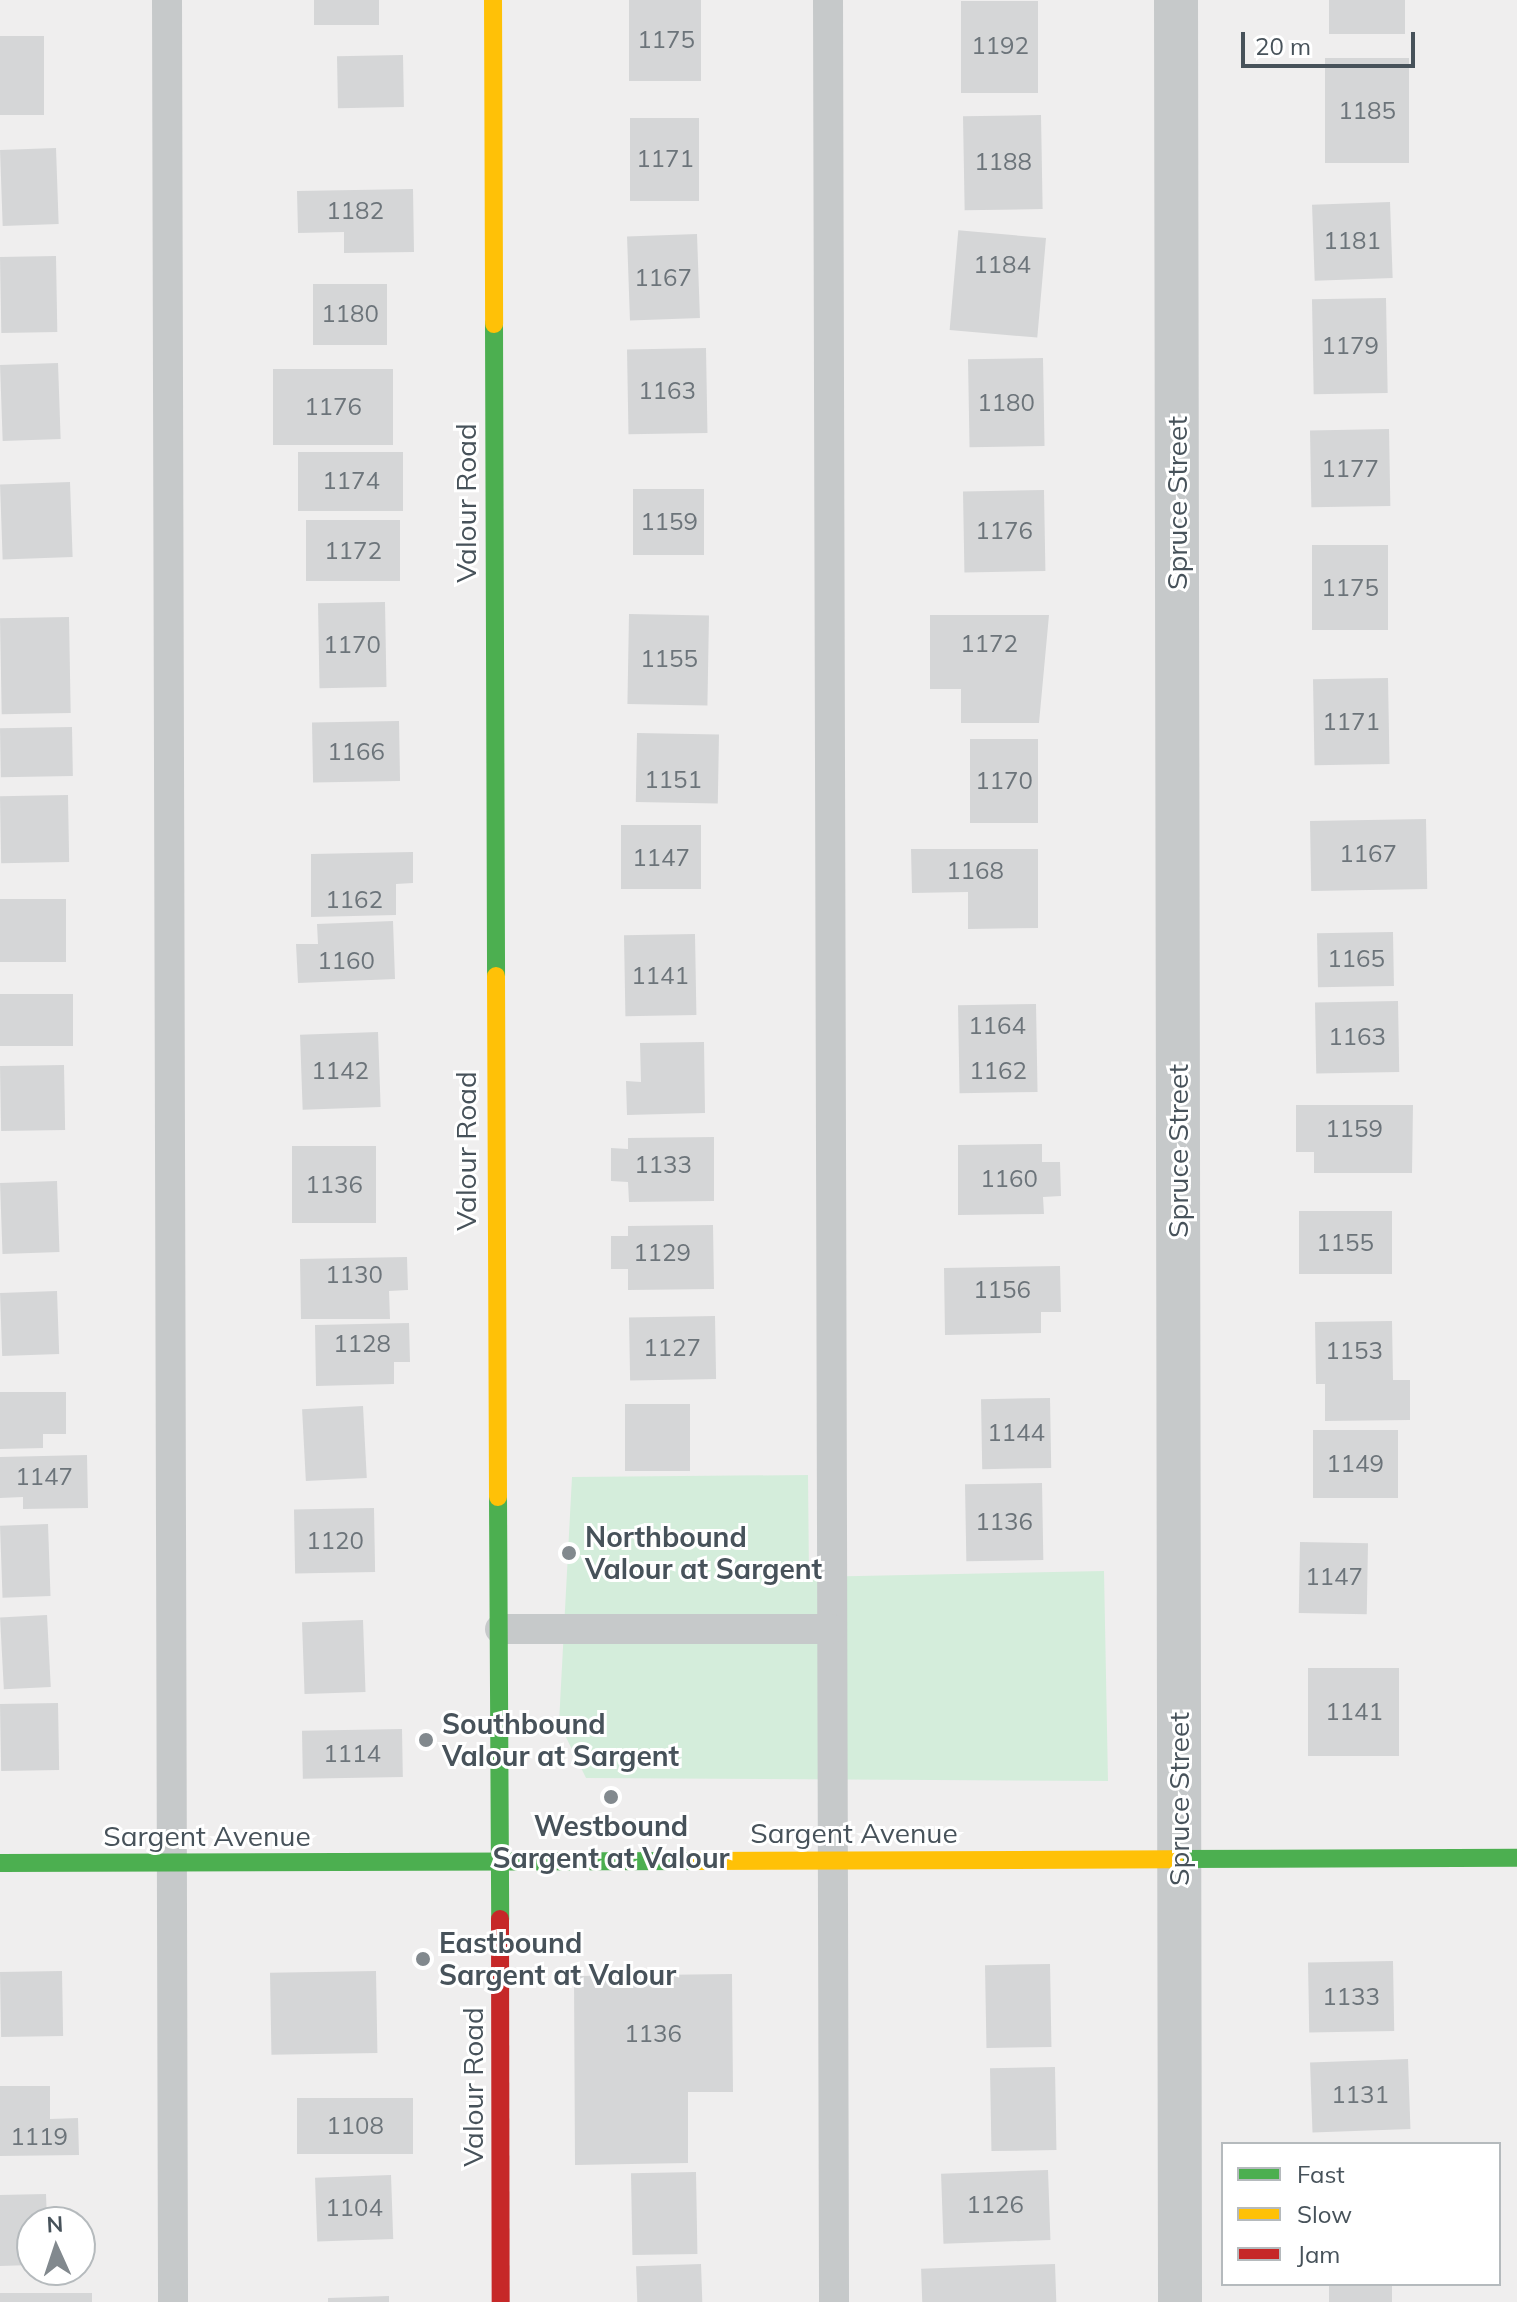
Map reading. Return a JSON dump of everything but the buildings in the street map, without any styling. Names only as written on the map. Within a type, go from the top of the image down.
[{"type":"street","name":"Valour Road","points":[[493,0],[501,2302]]},
{"type":"street","name":"Spruce Street","points":[[1176,0],[1180,2302]]},
{"type":"street","name":"Sargent Avenue","points":[[0,1863],[499,1865],[1517,1858]]},
{"type":"lane","points":[[167,0],[173,2302]]},
{"type":"lane","points":[[828,0],[834,2302]]},
{"type":"lane","points":[[500,1629],[831,1629]]},
{"type":"green space","points":[[808,1475],[809,1577],[1104,1571],[1108,1781],[586,1778],[559,1723],[572,1477]]},
{"type":"traffic: fast","points":[[494,324],[496,976]]},
{"type":"traffic: fast","points":[[498,1497],[500,1919]]},
{"type":"traffic: fast","points":[[1174,1859],[1517,1858]]},
{"type":"traffic: fast","points":[[0,1863],[701,1861]]},
{"type":"traffic: slow","points":[[493,0],[494,324]]},
{"type":"traffic: slow","points":[[496,976],[498,1497]]},
{"type":"traffic: slow","points":[[701,1861],[1174,1859]]},
{"type":"traffic: jam","points":[[500,1919],[501,2302]]},
{"type":"place","name":"Northbound Valour at Sargent","points":[[569,1553]]},
{"type":"place","name":"Southbound Valour at Sargent","points":[[426,1740]]},
{"type":"place","name":"Westbound Sargent at Valour","points":[[611,1797]]},
{"type":"place","name":"Eastbound Sargent at Valour","points":[[423,1959]]}]
